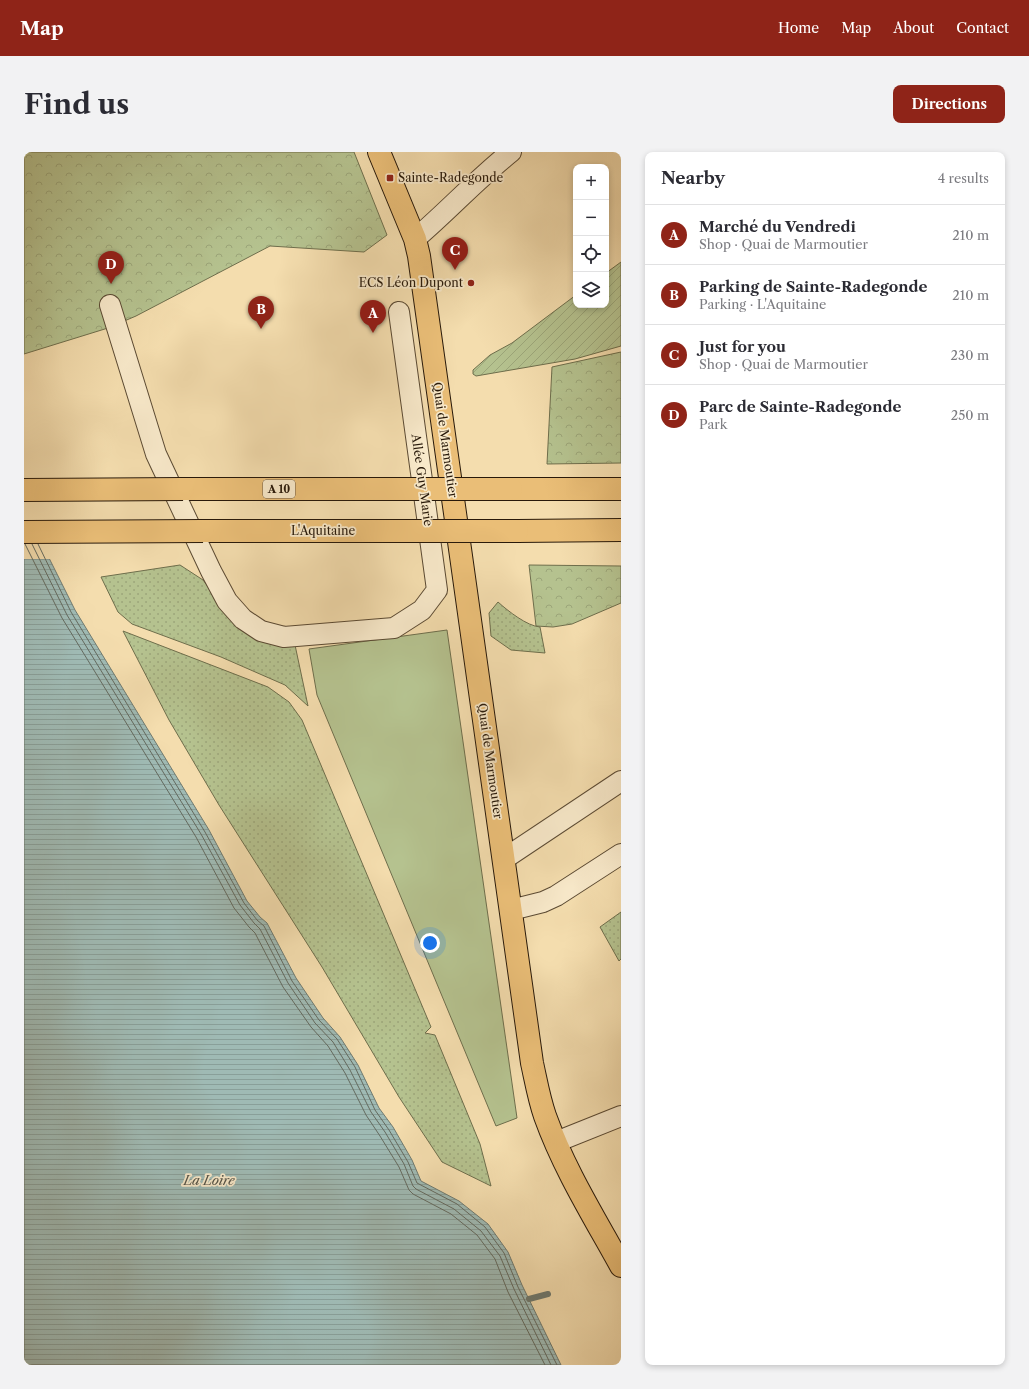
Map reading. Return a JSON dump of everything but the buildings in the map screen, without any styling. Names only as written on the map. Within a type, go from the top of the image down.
[{"type":"main road","name":"Quai de Marmoutier","points":[[379,152],[415,239],[427,307],[532,1063],[543,1109],[556,1142],[571,1176],[621,1266]]},
{"type":"main road","name":"A 10","points":[[24,490],[621,489]]},
{"type":"main road","name":"L'Aquitaine","points":[[24,532],[621,530]]},
{"type":"street","points":[[415,239],[511,152]]},
{"type":"street","name":"Allée Guy Marie","points":[[110,305],[156,454],[210,570],[227,601],[243,619],[261,631],[284,637],[394,628],[422,610],[437,590],[398,312]]},
{"type":"street","points":[[504,859],[621,781]]},
{"type":"street","points":[[511,910],[542,902],[556,896],[621,854]]},
{"type":"street","points":[[556,1142],[621,1116]]},
{"type":"green space","points":[[24,152],[354,152],[387,235],[364,252],[270,246],[136,316],[108,328],[24,354]]},
{"type":"green space","points":[[621,262],[621,346],[575,359],[476,376],[473,374],[473,370],[490,355],[512,343],[573,297],[573,308],[609,308],[609,271]]},
{"type":"green space","points":[[621,352],[621,463],[547,464],[552,367]]},
{"type":"green space","points":[[180,565],[203,580],[220,602],[295,645],[308,706],[285,685],[221,657],[132,624],[118,612],[101,577]]},
{"type":"green space","points":[[529,565],[621,566],[621,603],[572,624],[553,627],[536,626]]},
{"type":"green space","points":[[498,602],[512,614],[529,624],[540,627],[545,653],[511,650],[491,636],[489,613]]},
{"type":"green space","points":[[447,630],[517,1118],[496,1126],[317,695],[309,649]]},
{"type":"green space","points":[[123,631],[268,687],[289,702],[302,720],[431,1027],[425,1033],[435,1035],[480,1144],[491,1186],[442,1162],[399,1097],[322,967],[219,805],[169,720]]},
{"type":"green space","points":[[621,912],[621,959],[619,961],[600,927]]},
{"type":"water","name":"La Loire","points":[[24,508],[75,610],[209,830],[247,901],[267,923],[296,978],[323,1018],[340,1037],[358,1065],[379,1108],[393,1127],[412,1160],[421,1181],[459,1201],[488,1224],[508,1252],[522,1285],[561,1365],[24,1365]]},
{"type":"pier","points":[[24,506],[26,507],[52,559],[24,559]]},
{"type":"waterway","points":[[529,1299],[548,1294]]},
{"type":"place","name":"Sainte-Radegonde","points":[[390,178]]},
{"type":"place","name":"Just for you","points":[[455,270]]},
{"type":"place","name":"ECS Léon Dupont","points":[[471,283]]},
{"type":"place","name":"Parc de Sainte-Radegonde","points":[[111,284]]},
{"type":"place","name":"Parking de Sainte-Radegonde","points":[[261,329]]},
{"type":"place","name":"Marché du Vendredi","points":[[373,333]]}]
